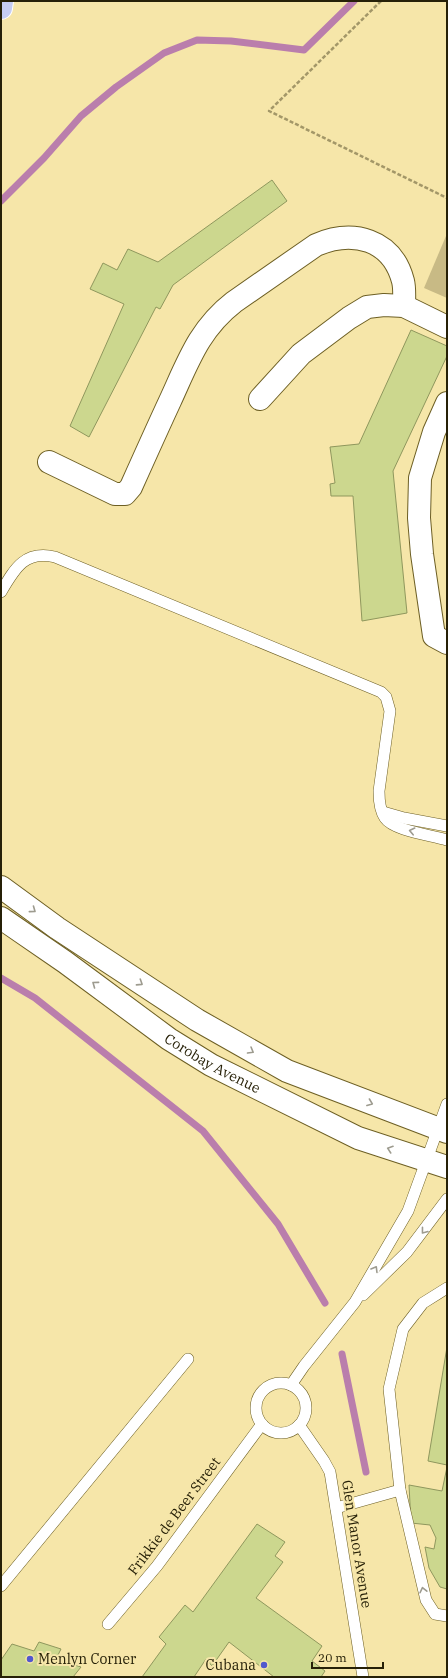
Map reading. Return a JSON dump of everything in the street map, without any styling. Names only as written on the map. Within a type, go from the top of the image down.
[{"type":"main road","points":[[1,8],[2,1]]},
{"type":"street","points":[[49,462],[115,494],[125,494],[131,487],[193,351],[206,329],[234,302],[316,245],[327,240],[340,238],[367,239],[387,252],[400,272],[403,283],[404,306]]},
{"type":"street","points":[[260,399],[301,354],[349,318],[367,307],[384,305],[404,306],[447,327]]},
{"type":"street","points":[[447,403],[434,432],[420,478],[419,518],[422,554],[434,636],[447,643]]},
{"type":"street","name":"Corobay Avenue","points":[[1,887],[57,928],[197,1020],[286,1071],[443,1131]]},
{"type":"street","name":"Corobay Avenue","points":[[1,918],[65,962],[169,1039],[211,1065],[358,1138],[437,1164]]},
{"type":"lane","points":[[1,592],[10,576],[25,560],[38,555],[55,557],[381,692],[386,696],[390,711],[379,779],[379,801],[383,812],[390,822],[401,828],[447,840]]},
{"type":"lane","points":[[383,812],[404,818],[447,826]]},
{"type":"lane","points":[[291,1385],[304,1366],[355,1302],[437,1164],[447,1104]]},
{"type":"lane","points":[[355,1302],[407,1252],[447,1200]]},
{"type":"lane","points":[[447,1288],[423,1303],[403,1329],[389,1389],[400,1490],[426,1600],[435,1614],[447,1616]]},
{"type":"lane","points":[[1,1586],[188,1359]]},
{"type":"lane","points":[[278,1383],[291,1385],[305,1400],[306,1409],[304,1418],[299,1425],[292,1430],[277,1433],[270,1431],[262,1424],[256,1414],[256,1406],[262,1391],[269,1385],[278,1383]]},
{"type":"lane","name":"Frikkie de Beer Street","points":[[108,1624],[156,1566],[262,1424]]},
{"type":"lane","name":"Glen Manor Avenue","points":[[299,1425],[330,1472],[364,1677]]},
{"type":"lane","points":[[336,1508],[400,1490]]},
{"type":"path","points":[[381,1],[269,111],[447,198]]},
{"type":"shaded area","points":[[447,236],[447,298],[424,288]]},
{"type":"building","points":[[272,180],[287,201],[173,285],[160,309],[156,307],[89,437],[70,426],[124,304],[90,289],[103,263],[117,270],[128,249],[158,262]]},
{"type":"building","points":[[411,330],[447,346],[447,356],[393,471],[407,613],[362,621],[353,496],[331,496],[330,484],[335,483],[330,447],[359,444]]},
{"type":"building","points":[[447,1347],[447,1465],[428,1461]]},
{"type":"building","points":[[447,1467],[447,1589],[440,1587],[429,1568],[425,1547],[434,1549],[436,1538],[430,1525],[411,1523],[409,1485],[442,1491]]},
{"type":"building","points":[[257,1524],[285,1542],[275,1556],[283,1562],[256,1598],[322,1646],[312,1661],[325,1671],[321,1677],[274,1677],[229,1642],[212,1666],[206,1659],[194,1677],[142,1677],[166,1644],[159,1637],[185,1605],[193,1612]]},
{"type":"building","name":"Menlyn Corner","points":[[39,1642],[61,1649],[56,1659],[81,1667],[73,1677],[1,1677],[1,1660],[12,1644],[34,1651]]},
{"type":"waterway","points":[[1,201],[44,158],[81,116],[116,87],[164,53],[197,40],[231,41],[304,50],[354,1]]},
{"type":"waterway","points":[[1,978],[35,998],[203,1131],[278,1224],[325,1303]]},
{"type":"waterway","points":[[342,1354],[366,1472]]},
{"type":"place","name":"Menlyn Corner","points":[[30,1659]]},
{"type":"place","name":"Cubana","points":[[264,1665]]}]
